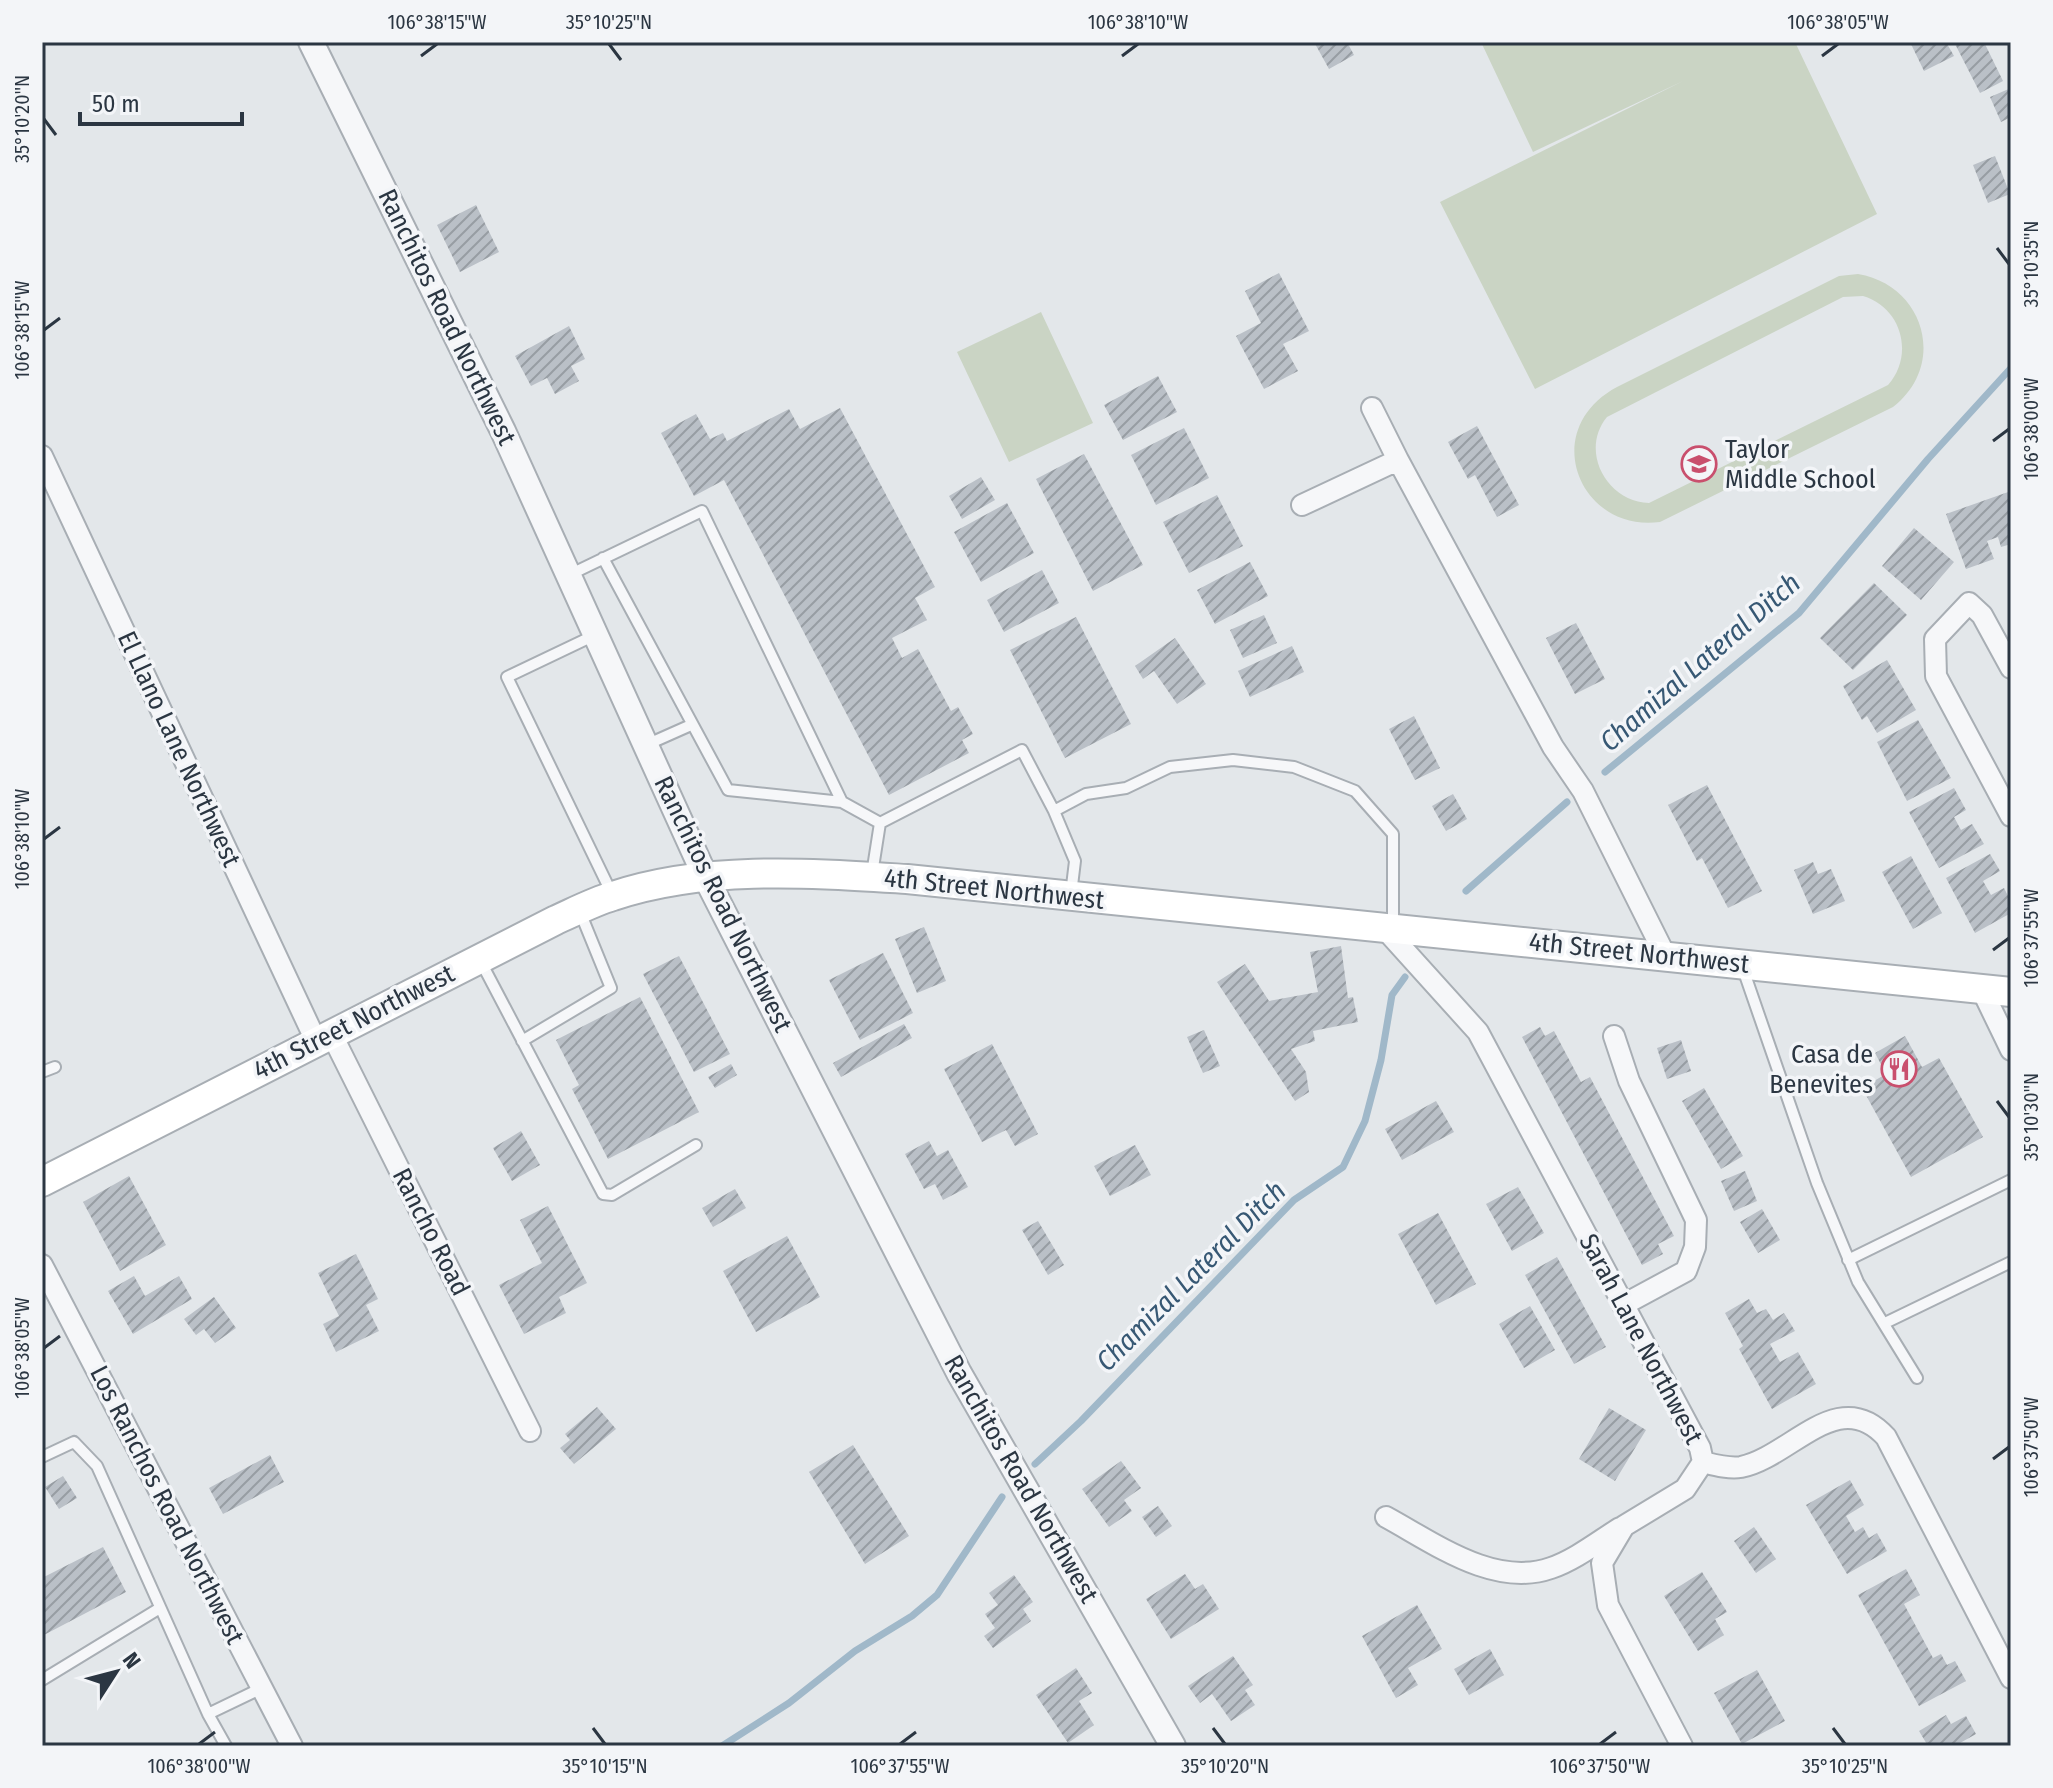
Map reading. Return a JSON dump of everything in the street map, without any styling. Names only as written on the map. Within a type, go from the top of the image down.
[{"type":"main road","name":"4th Street Northwest","points":[[42,1182],[579,910],[613,896],[706,878],[821,874],[871,876],[2011,992]]},
{"type":"street","name":"Ranchitos Road Northwest","points":[[311,42],[503,431],[706,878],[959,1373],[1173,1746]]},
{"type":"street","points":[[1372,408],[1553,747],[1583,791],[1665,955]]},
{"type":"street","name":"El Llano Lane Northwest","points":[[42,456],[323,1037]]},
{"type":"street","points":[[1302,505],[1398,460]]},
{"type":"street","points":[[2011,668],[1982,615],[1969,603],[1935,639],[1936,676],[2011,816]]},
{"type":"street","name":"Sarah Lane Northwest","points":[[1389,929],[1478,1032],[1700,1448],[1703,1462],[1685,1489],[1624,1526],[1602,1563],[1608,1605],[1682,1746]]},
{"type":"street","points":[[1982,990],[2011,1050]]},
{"type":"street","points":[[1614,1036],[1629,1081],[1696,1220],[1695,1247],[1686,1271],[1623,1305]]},
{"type":"street","name":"Rancho Road","points":[[323,1037],[530,1431]]},
{"type":"street","name":"Los Ranchos Road Northwest","points":[[42,1265],[292,1746]]},
{"type":"street","points":[[1703,1462],[1742,1467],[1827,1422],[1846,1417],[1871,1420],[1886,1437],[2011,1678]]},
{"type":"street","points":[[1386,1517],[1474,1564],[1517,1574],[1552,1568],[1624,1526]]},
{"type":"lane","points":[[568,575],[702,511],[842,802]]},
{"type":"lane","points":[[603,558],[728,790],[842,802],[880,823]]},
{"type":"lane","points":[[595,635],[507,677],[613,896]]},
{"type":"lane","points":[[646,745],[691,725]]},
{"type":"lane","points":[[880,823],[1022,750],[1054,811],[1075,861],[1071,896]]},
{"type":"lane","points":[[1054,811],[1086,794],[1126,788],[1170,767],[1233,760],[1294,767],[1355,791],[1393,834],[1396,854],[1389,929]]},
{"type":"lane","points":[[871,876],[880,823]]},
{"type":"lane","points":[[522,1041],[611,988],[579,910]]},
{"type":"lane","points":[[479,959],[607,1197],[696,1145]]},
{"type":"lane","points":[[1741,964],[1817,1183],[1848,1260],[1858,1282],[1917,1378]]},
{"type":"lane","points":[[42,1072],[55,1067]]},
{"type":"lane","points":[[1848,1260],[2011,1180]]},
{"type":"lane","points":[[1885,1323],[2011,1262]]},
{"type":"lane","points":[[42,1457],[74,1442],[97,1466],[208,1714],[226,1746]]},
{"type":"lane","points":[[42,1680],[160,1608]]},
{"type":"lane","points":[[208,1714],[262,1688]]},
{"type":"green space","points":[[1481,42],[1795,42],[1877,214],[1535,389],[1440,202],[1683,81],[1533,152]]},
{"type":"green space","points":[[1858,274],[1881,281],[1899,293],[1913,310],[1921,328],[1923,349],[1920,370],[1910,389],[1893,407],[1660,522],[1632,521],[1608,512],[1590,495],[1578,475],[1574,452],[1579,428],[1593,406],[1617,387],[1839,276]],"holes":[[[1863,296],[1877,302],[1895,322],[1902,347],[1901,361],[1888,385],[1649,503],[1621,494],[1602,472],[1596,445],[1599,430],[1607,417],[1843,297]]]},
{"type":"green space","points":[[1041,312],[1093,423],[1009,462],[957,352]]},
{"type":"building","points":[[1314,42],[1347,42],[1354,55],[1329,69]]},
{"type":"building","points":[[1910,42],[1946,42],[1954,56],[1924,71]]},
{"type":"building","points":[[1954,42],[1984,42],[2003,81],[1980,93]]},
{"type":"building","points":[[2011,88],[2011,117],[2001,122],[1990,97]]},
{"type":"building","points":[[1995,156],[2010,194],[1988,203],[1973,165]]},
{"type":"building","points":[[476,205],[499,252],[460,272],[437,225]]},
{"type":"building","points":[[1279,273],[1309,331],[1283,344],[1298,371],[1264,389],[1236,336],[1261,323],[1245,291]]},
{"type":"building","points":[[569,326],[585,359],[571,366],[579,381],[555,394],[547,378],[531,386],[515,356]]},
{"type":"building","points":[[1158,376],[1177,412],[1123,440],[1104,405]]},
{"type":"building","points":[[840,408],[935,587],[915,598],[927,620],[892,638],[902,658],[918,649],[951,711],[958,707],[973,734],[962,740],[969,753],[889,795],[724,480],[694,496],[661,433],[696,414],[710,439],[723,433],[727,441],[789,409],[800,429]]},
{"type":"building","points":[[1477,426],[1519,505],[1497,517],[1475,475],[1468,479],[1448,442]]},
{"type":"building","points":[[1184,428],[1209,478],[1156,505],[1131,455]]},
{"type":"building","points":[[1084,454],[1143,565],[1093,591],[1036,479]]},
{"type":"building","points":[[981,477],[995,500],[962,519],[949,496]]},
{"type":"building","points":[[2011,491],[2011,544],[2001,547],[1998,537],[1987,541],[1994,559],[1966,569],[1946,514]]},
{"type":"building","points":[[1217,495],[1243,546],[1189,573],[1163,522]]},
{"type":"building","points":[[1007,503],[1034,553],[981,582],[954,532]]},
{"type":"building","points":[[1914,528],[1954,562],[1921,600],[1882,566]]},
{"type":"building","points":[[1250,562],[1268,596],[1215,624],[1197,590]]},
{"type":"building","points":[[1042,570],[1059,603],[1004,632],[987,600]]},
{"type":"building","points":[[1874,583],[1907,615],[1853,670],[1820,638]]},
{"type":"building","points":[[1264,615],[1277,643],[1243,658],[1230,630]]},
{"type":"building","points":[[1076,617],[1131,724],[1065,758],[1010,650]]},
{"type":"building","points":[[1576,623],[1605,679],[1575,694],[1546,638]]},
{"type":"building","points":[[1175,638],[1206,684],[1177,704],[1154,671],[1143,679],[1135,666]]},
{"type":"building","points":[[1292,646],[1304,672],[1250,697],[1238,671]]},
{"type":"building","points":[[1887,660],[1916,710],[1877,733],[1867,716],[1862,720],[1843,686]]},
{"type":"building","points":[[1414,716],[1440,768],[1415,780],[1389,729]]},
{"type":"building","points":[[1918,720],[1951,778],[1907,801],[1877,742]]},
{"type":"building","points":[[1707,785],[1762,891],[1728,908],[1702,858],[1697,861],[1668,805]]},
{"type":"building","points":[[1954,788],[1966,810],[1954,817],[1961,830],[1972,824],[1984,844],[1939,868],[1909,812]]},
{"type":"building","points":[[1453,794],[1467,819],[1446,831],[1432,806]]},
{"type":"building","points":[[1990,854],[2000,871],[1983,881],[1991,895],[2004,888],[2011,902],[2011,913],[1975,933],[1946,878]]},
{"type":"building","points":[[1911,856],[1942,913],[1913,929],[1882,872]]},
{"type":"building","points":[[1813,862],[1818,874],[1831,869],[1845,901],[1813,914],[1794,870]]},
{"type":"building","points":[[924,927],[946,981],[917,993],[895,939]]},
{"type":"building","points":[[1341,946],[1348,998],[1353,997],[1358,1022],[1313,1031],[1315,1041],[1291,1049],[1306,1072],[1309,1092],[1295,1101],[1217,982],[1245,964],[1269,1001],[1318,992],[1310,952]]},
{"type":"building","points":[[883,953],[913,1013],[860,1040],[829,980]]},
{"type":"building","points":[[679,956],[730,1054],[694,1072],[643,974]]},
{"type":"building","points":[[640,997],[699,1112],[608,1159],[572,1089],[579,1085],[556,1040]]},
{"type":"building","points":[[904,1024],[912,1038],[841,1077],[833,1063]]},
{"type":"building","points":[[1540,1027],[1545,1036],[1554,1031],[1581,1082],[1590,1077],[1674,1236],[1658,1244],[1663,1254],[1642,1265],[1522,1037]]},
{"type":"building","points":[[1204,1030],[1220,1066],[1203,1073],[1187,1037]]},
{"type":"building","points":[[1905,1036],[1922,1067],[1939,1058],[1983,1137],[1911,1177],[1862,1088],[1886,1074],[1875,1053]]},
{"type":"building","points":[[1681,1040],[1691,1071],[1667,1079],[1657,1048]]},
{"type":"building","points":[[992,1044],[1038,1134],[1015,1146],[1006,1130],[982,1142],[944,1069]]},
{"type":"building","points":[[731,1064],[737,1075],[715,1088],[708,1077]]},
{"type":"building","points":[[1704,1088],[1743,1156],[1721,1169],[1682,1101]]},
{"type":"building","points":[[1436,1101],[1454,1132],[1402,1160],[1385,1129]]},
{"type":"building","points":[[521,1131],[540,1165],[512,1181],[493,1148]]},
{"type":"building","points":[[929,1141],[937,1156],[948,1150],[968,1187],[943,1200],[935,1184],[924,1189],[905,1154]]},
{"type":"building","points":[[1135,1145],[1151,1175],[1110,1196],[1094,1166]]},
{"type":"building","points":[[1745,1171],[1757,1201],[1734,1211],[1721,1181]]},
{"type":"building","points":[[129,1176],[166,1245],[120,1271],[83,1202]]},
{"type":"building","points":[[1518,1187],[1544,1233],[1512,1251],[1486,1204]]},
{"type":"building","points":[[735,1189],[746,1208],[713,1227],[702,1208]]},
{"type":"building","points":[[548,1206],[587,1283],[559,1297],[566,1313],[524,1334],[499,1285],[542,1263],[520,1220]]},
{"type":"building","points":[[1762,1209],[1780,1240],[1758,1253],[1740,1222]]},
{"type":"building","points":[[1438,1213],[1476,1284],[1436,1305],[1398,1234]]},
{"type":"building","points":[[1038,1221],[1064,1265],[1048,1275],[1022,1230]]},
{"type":"building","points":[[787,1236],[820,1297],[756,1332],[723,1271]]},
{"type":"building","points":[[356,1254],[378,1299],[366,1305],[379,1331],[336,1352],[323,1324],[339,1316],[318,1273]]},
{"type":"building","points":[[1557,1257],[1606,1347],[1574,1364],[1525,1275]]},
{"type":"building","points":[[134,1276],[145,1296],[179,1276],[192,1299],[133,1334],[108,1291]]},
{"type":"building","points":[[214,1297],[236,1328],[215,1343],[204,1329],[196,1335],[184,1319]]},
{"type":"building","points":[[1749,1299],[1757,1313],[1766,1309],[1773,1320],[1784,1313],[1795,1331],[1770,1344],[1780,1362],[1798,1352],[1816,1384],[1772,1409],[1739,1349],[1743,1346],[1725,1313]]},
{"type":"building","points":[[1530,1306],[1555,1350],[1524,1368],[1499,1324]]},
{"type":"building","points":[[597,1407],[616,1429],[574,1464],[560,1448],[570,1440],[565,1434]]},
{"type":"building","points":[[1609,1408],[1646,1430],[1615,1481],[1579,1459]]},
{"type":"building","points":[[853,1445],[909,1536],[865,1564],[809,1472]]},
{"type":"building","points":[[270,1455],[284,1482],[223,1514],[209,1488]]},
{"type":"building","points":[[1121,1461],[1141,1488],[1124,1500],[1132,1511],[1109,1527],[1082,1489]]},
{"type":"building","points":[[63,1476],[77,1498],[59,1509],[45,1487]]},
{"type":"building","points":[[1850,1480],[1864,1505],[1846,1516],[1855,1532],[1863,1527],[1869,1538],[1877,1533],[1887,1551],[1847,1574],[1806,1505]]},
{"type":"building","points":[[1158,1506],[1172,1526],[1156,1537],[1142,1517]]},
{"type":"building","points":[[1754,1527],[1776,1559],[1756,1573],[1734,1541]]},
{"type":"building","points":[[103,1547],[126,1592],[42,1636],[42,1578]]},
{"type":"building","points":[[1906,1569],[1920,1595],[1904,1604],[1933,1658],[1941,1654],[1947,1665],[1955,1661],[1966,1681],[1919,1706],[1858,1595]]},
{"type":"building","points":[[1702,1572],[1727,1612],[1715,1619],[1724,1635],[1698,1651],[1664,1596]]},
{"type":"building","points":[[1185,1574],[1195,1589],[1203,1584],[1219,1609],[1171,1639],[1146,1599]]},
{"type":"building","points":[[1014,1575],[1033,1602],[1023,1609],[1031,1621],[993,1648],[984,1636],[995,1628],[985,1614],[998,1605],[989,1593]]},
{"type":"building","points":[[1417,1605],[1442,1649],[1408,1668],[1418,1685],[1396,1698],[1362,1636]]},
{"type":"building","points":[[1490,1649],[1504,1675],[1469,1695],[1454,1669]]},
{"type":"building","points":[[1233,1656],[1253,1685],[1245,1690],[1255,1705],[1231,1721],[1212,1694],[1200,1703],[1188,1686]]},
{"type":"building","points":[[1076,1668],[1092,1693],[1079,1701],[1094,1725],[1068,1743],[1036,1695]]},
{"type":"building","points":[[1757,1670],[1785,1721],[1742,1744],[1714,1693]]},
{"type":"building","points":[[1946,1715],[1951,1724],[1966,1716],[1976,1734],[1960,1743],[1961,1746],[1928,1746],[1919,1731]]},
{"type":"waterway","name":"Chamizal Lateral Ditch","points":[[1605,772],[1799,613],[1928,459],[2011,368]]},
{"type":"waterway","name":"Chamizal Lateral Ditch","points":[[1466,891],[1567,802]]},
{"type":"waterway","name":"Chamizal Lateral Ditch","points":[[1035,1464],[1081,1421],[1294,1200],[1343,1167],[1365,1121],[1381,1060],[1392,995],[1405,977]]},
{"type":"waterway","name":"Chamizal Lateral Ditch","points":[[722,1746],[789,1703],[855,1651],[912,1616],[937,1595],[1002,1497]]},
{"type":"place","name":"Taylor Middle School","points":[[1699,464]]},
{"type":"place","name":"Casa de Benevites","points":[[1899,1069]]}]
